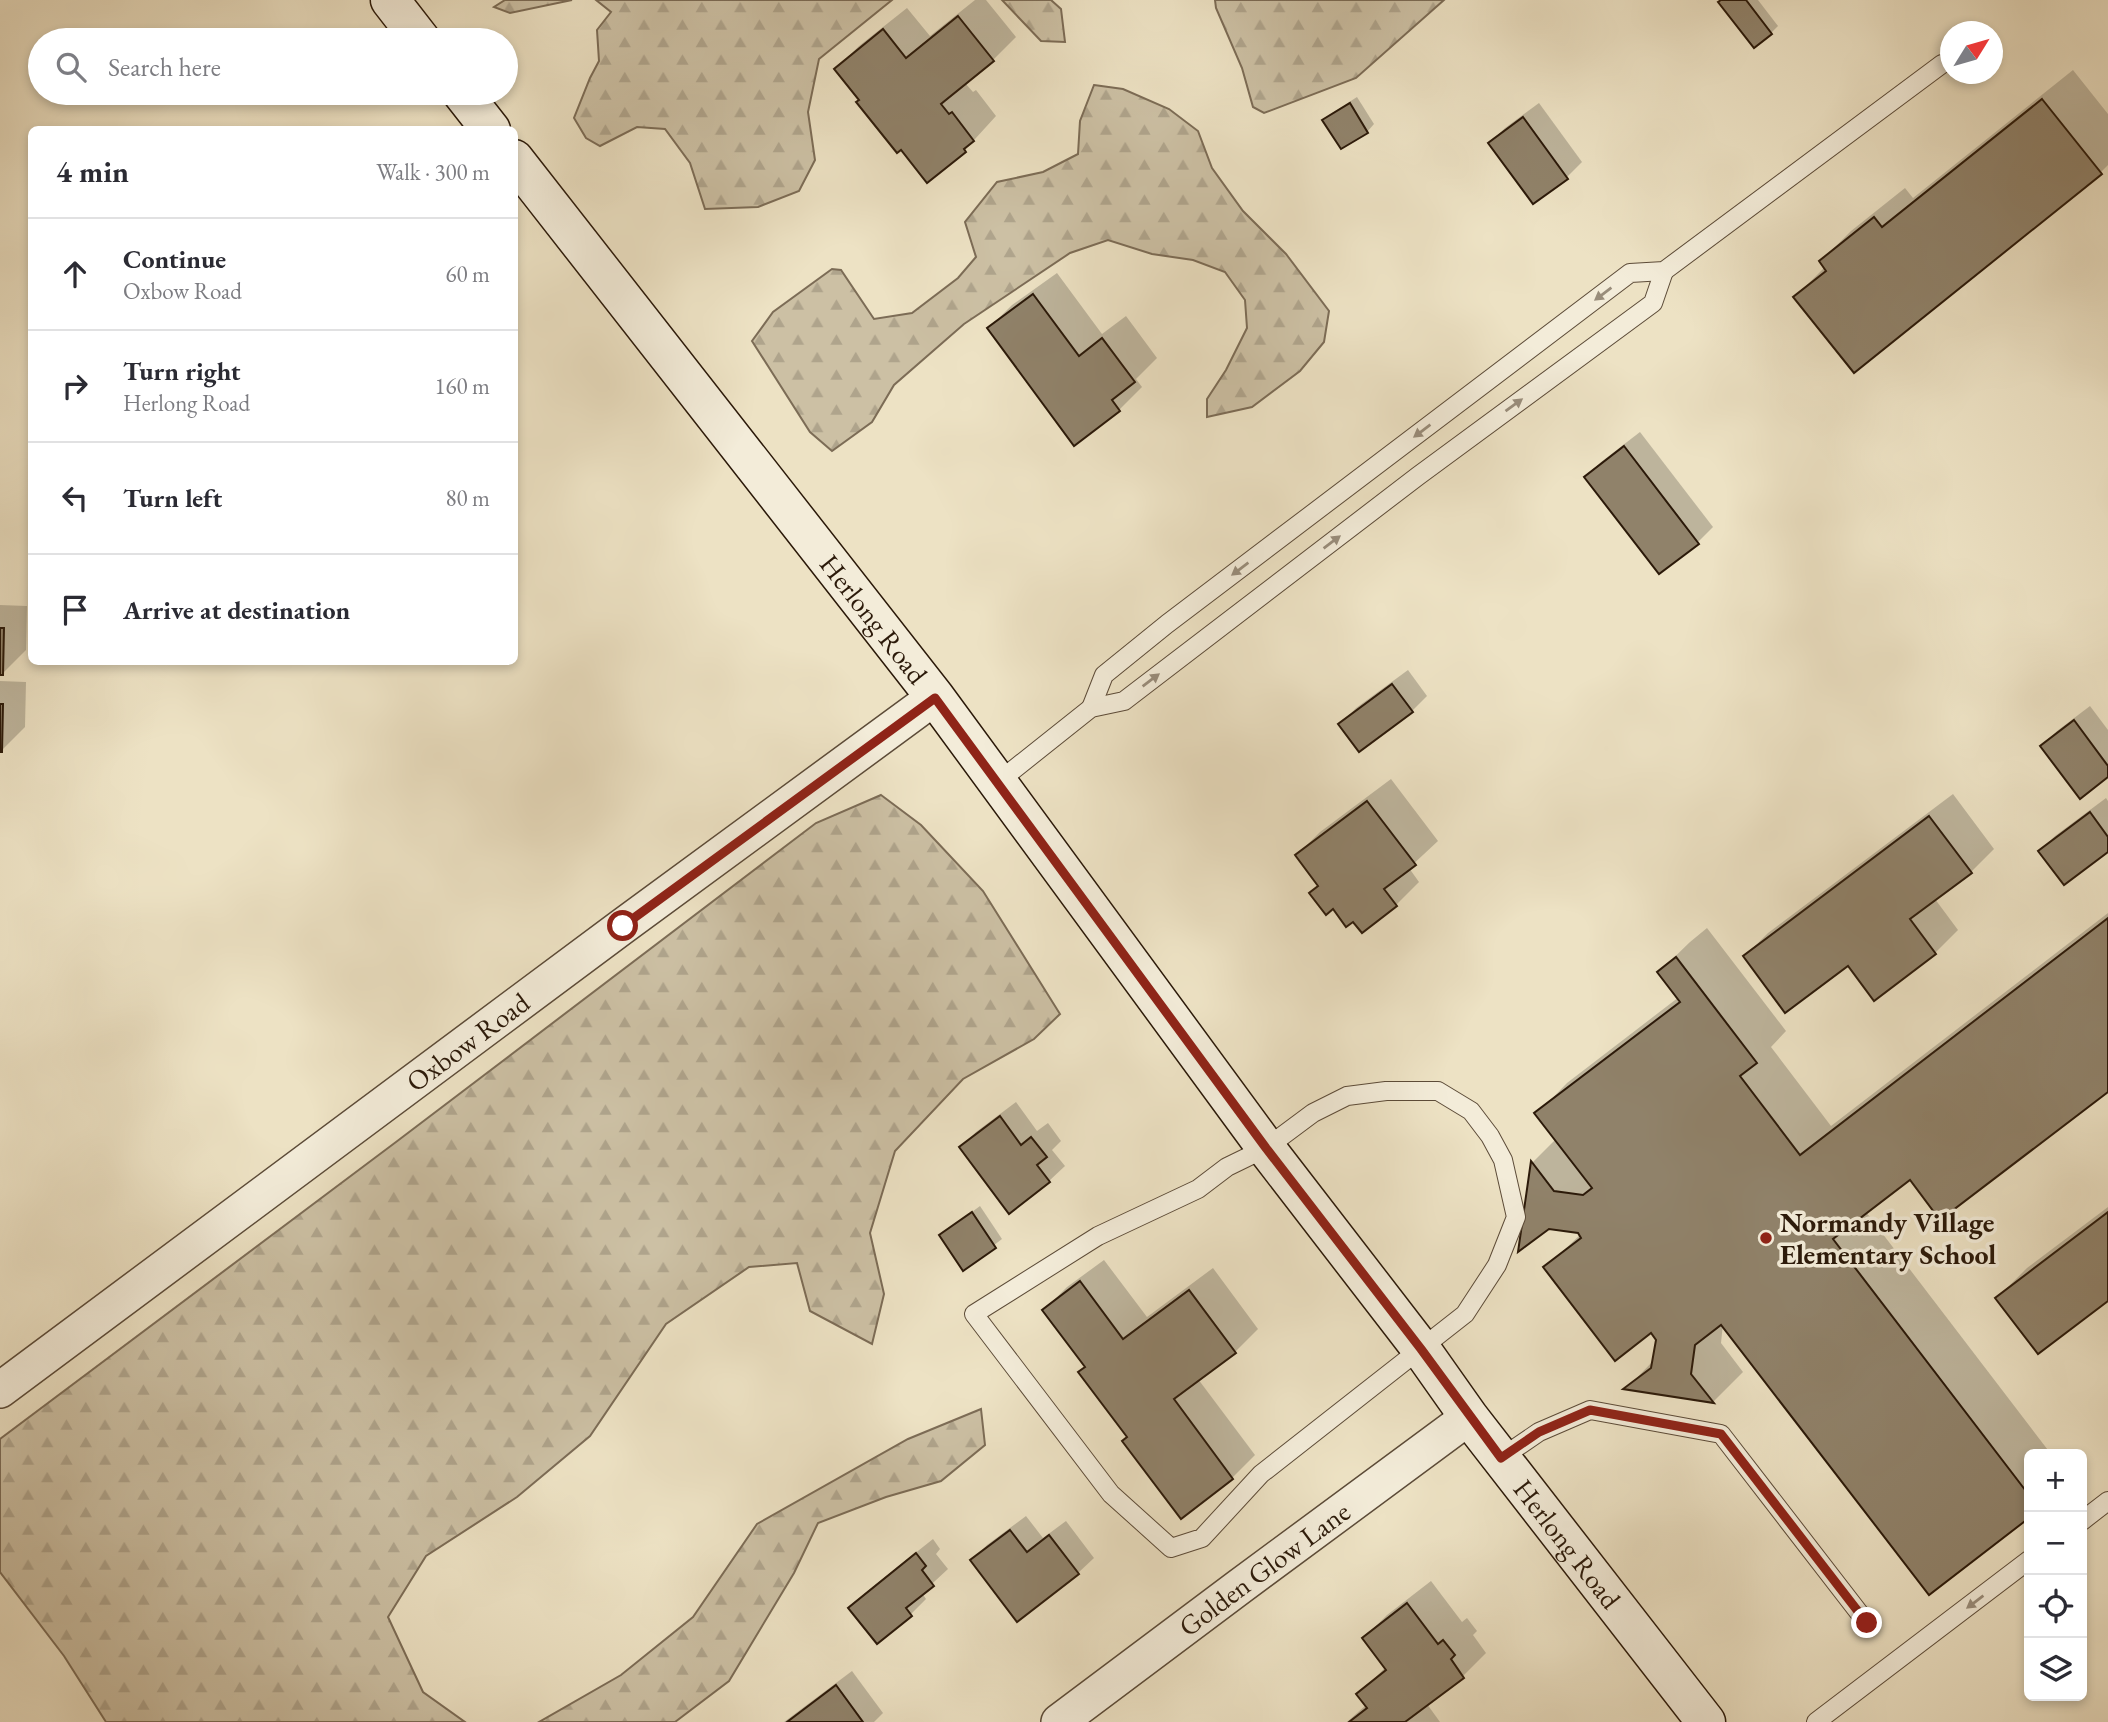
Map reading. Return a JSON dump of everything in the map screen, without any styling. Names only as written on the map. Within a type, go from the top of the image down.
[{"type":"street","points":[[390,0],[412,28]]},
{"type":"street","points":[[471,105],[488,126]]},
{"type":"street","name":"Herlong Road","points":[[518,164],[935,698],[1266,1148],[1421,1349],[1469,1417],[1706,1722]]},
{"type":"street","name":"Oxbow Road","points":[[0,1390],[623,926],[935,698]]},
{"type":"street","name":"Golden Glow Lane","points":[[1059,1722],[1469,1417]]},
{"type":"lane","points":[[1091,708],[1104,675],[1630,273],[1664,271],[1940,65]]},
{"type":"lane","points":[[998,782],[1091,708],[1124,701],[1418,476],[1653,303],[1664,271]]},
{"type":"lane","points":[[1386,1091],[1438,1091],[1471,1111],[1490,1136],[1503,1160],[1516,1217],[1497,1265],[1465,1314],[1421,1349],[1261,1474],[1202,1538],[1171,1548],[1111,1494],[974,1314],[1098,1236],[1198,1189],[1227,1167],[1266,1148],[1313,1113],[1347,1097],[1386,1091]]},
{"type":"lane","points":[[1501,1458],[1539,1432],[1590,1410],[1721,1434],[1867,1623]]},
{"type":"lane","points":[[2087,1517],[2108,1501]]},
{"type":"lane","points":[[1816,1722],[2024,1564]]},
{"type":"green space","points":[[505,0],[572,0],[510,13],[494,7]]},
{"type":"green space","points":[[596,0],[892,0],[819,59],[808,112],[815,160],[799,191],[758,207],[705,209],[690,163],[665,129],[637,127],[600,146],[586,138],[574,118],[599,61],[597,30],[611,12]]},
{"type":"green space","points":[[1002,0],[1051,0],[1061,9],[1065,42],[1041,41]]},
{"type":"green space","points":[[1215,0],[1444,0],[1356,78],[1264,113],[1253,107],[1242,68]]},
{"type":"green space","points":[[1094,85],[1123,89],[1169,109],[1198,131],[1212,168],[1243,211],[1286,254],[1329,311],[1324,342],[1300,371],[1252,407],[1207,417],[1207,399],[1226,370],[1247,328],[1245,300],[1225,272],[1193,260],[1152,254],[1108,240],[1070,253],[964,324],[894,385],[872,422],[832,451],[810,432],[752,341],[773,312],[832,269],[841,270],[874,319],[912,313],[958,278],[976,257],[965,222],[997,182],[1043,172],[1078,154],[1080,121]]},
{"type":"green space","points":[[881,795],[921,825],[983,891],[1060,1014],[1034,1039],[963,1079],[895,1151],[870,1233],[884,1294],[872,1344],[810,1311],[797,1263],[749,1267],[666,1324],[590,1436],[517,1497],[426,1556],[388,1617],[423,1692],[465,1722],[106,1722],[64,1656],[0,1572],[0,1439],[816,823]]},
{"type":"green space","points":[[981,1409],[985,1445],[941,1481],[886,1497],[818,1523],[794,1573],[729,1681],[675,1722],[539,1722],[621,1675],[693,1617],[757,1524],[908,1439]]},
{"type":"building","points":[[1746,0],[1772,34],[1754,48],[1718,2]]},
{"type":"building","points":[[958,16],[994,61],[941,104],[949,114],[952,112],[974,141],[964,149],[966,152],[927,183],[901,150],[897,153],[856,102],[859,100],[834,69],[883,29],[906,58]]},
{"type":"building","points":[[2042,99],[2102,174],[1854,373],[1793,297],[1826,271],[1819,261],[1874,217],[1882,227]]},
{"type":"building","points":[[1350,103],[1368,133],[1341,149],[1322,120]]},
{"type":"building","points":[[1523,117],[1568,179],[1533,204],[1488,143]]},
{"type":"building","points":[[1033,294],[1079,356],[1102,338],[1135,382],[1112,400],[1120,411],[1074,446],[987,328]]},
{"type":"building","points":[[1624,446],[1699,544],[1659,574],[1584,477]]},
{"type":"building","points":[[0,628],[4,628],[3,675],[0,675]]},
{"type":"building","points":[[1392,684],[1413,712],[1359,752],[1338,724]]},
{"type":"building","points":[[0,704],[3,704],[2,752],[0,752]]},
{"type":"building","points":[[2074,720],[2108,766],[2108,777],[2080,799],[2040,746]]},
{"type":"building","points":[[1367,801],[1416,865],[1384,889],[1397,906],[1362,933],[1353,922],[1346,927],[1333,909],[1326,915],[1309,893],[1318,886],[1295,855]]},
{"type":"building","points":[[2090,812],[2108,837],[2108,852],[2064,885],[2038,851]]},
{"type":"building","points":[[1929,816],[1972,873],[1910,919],[1936,954],[1874,1001],[1848,966],[1785,1013],[1743,956]]},
{"type":"building","points":[[2108,918],[2108,1092],[1940,1220],[1910,1180],[1833,1239],[2024,1488],[2024,1522],[1929,1595],[1721,1325],[1695,1345],[1691,1374],[1714,1403],[1623,1389],[1651,1368],[1656,1340],[1651,1333],[1615,1361],[1543,1267],[1581,1238],[1578,1233],[1549,1229],[1518,1252],[1531,1161],[1554,1191],[1583,1195],[1592,1188],[1534,1113],[1680,1002],[1657,972],[1676,957],[1757,1063],[1740,1076],[1800,1155]]},
{"type":"building","points":[[1000,1116],[1021,1145],[1031,1137],[1047,1157],[1037,1165],[1050,1182],[1009,1214],[959,1147]]},
{"type":"building","points":[[972,1212],[996,1248],[963,1271],[939,1235]]},
{"type":"building","points":[[2108,1212],[2108,1301],[2038,1354],[1995,1298]]},
{"type":"building","points":[[1080,1281],[1123,1339],[1189,1290],[1236,1353],[1174,1399],[1233,1479],[1181,1519],[1122,1441],[1127,1437],[1078,1372],[1085,1367],[1042,1310]]},
{"type":"building","points":[[1010,1530],[1027,1552],[1049,1535],[1079,1574],[1017,1622],[970,1560]]},
{"type":"building","points":[[916,1553],[926,1566],[922,1570],[934,1586],[906,1608],[912,1616],[877,1644],[848,1608]]},
{"type":"building","points":[[1407,1603],[1438,1644],[1443,1640],[1455,1655],[1451,1659],[1464,1678],[1405,1722],[1349,1722],[1367,1708],[1356,1694],[1386,1670],[1362,1638]]},
{"type":"building","points":[[836,1685],[863,1722],[787,1722]]},
{"type":"place","name":"Normandy Village Elementary School","points":[[1766,1238]]},
{"type":"route","points":[[623,926],[935,698],[1266,1148],[1501,1458],[1539,1432],[1590,1410],[1721,1434],[1867,1623]]}]
